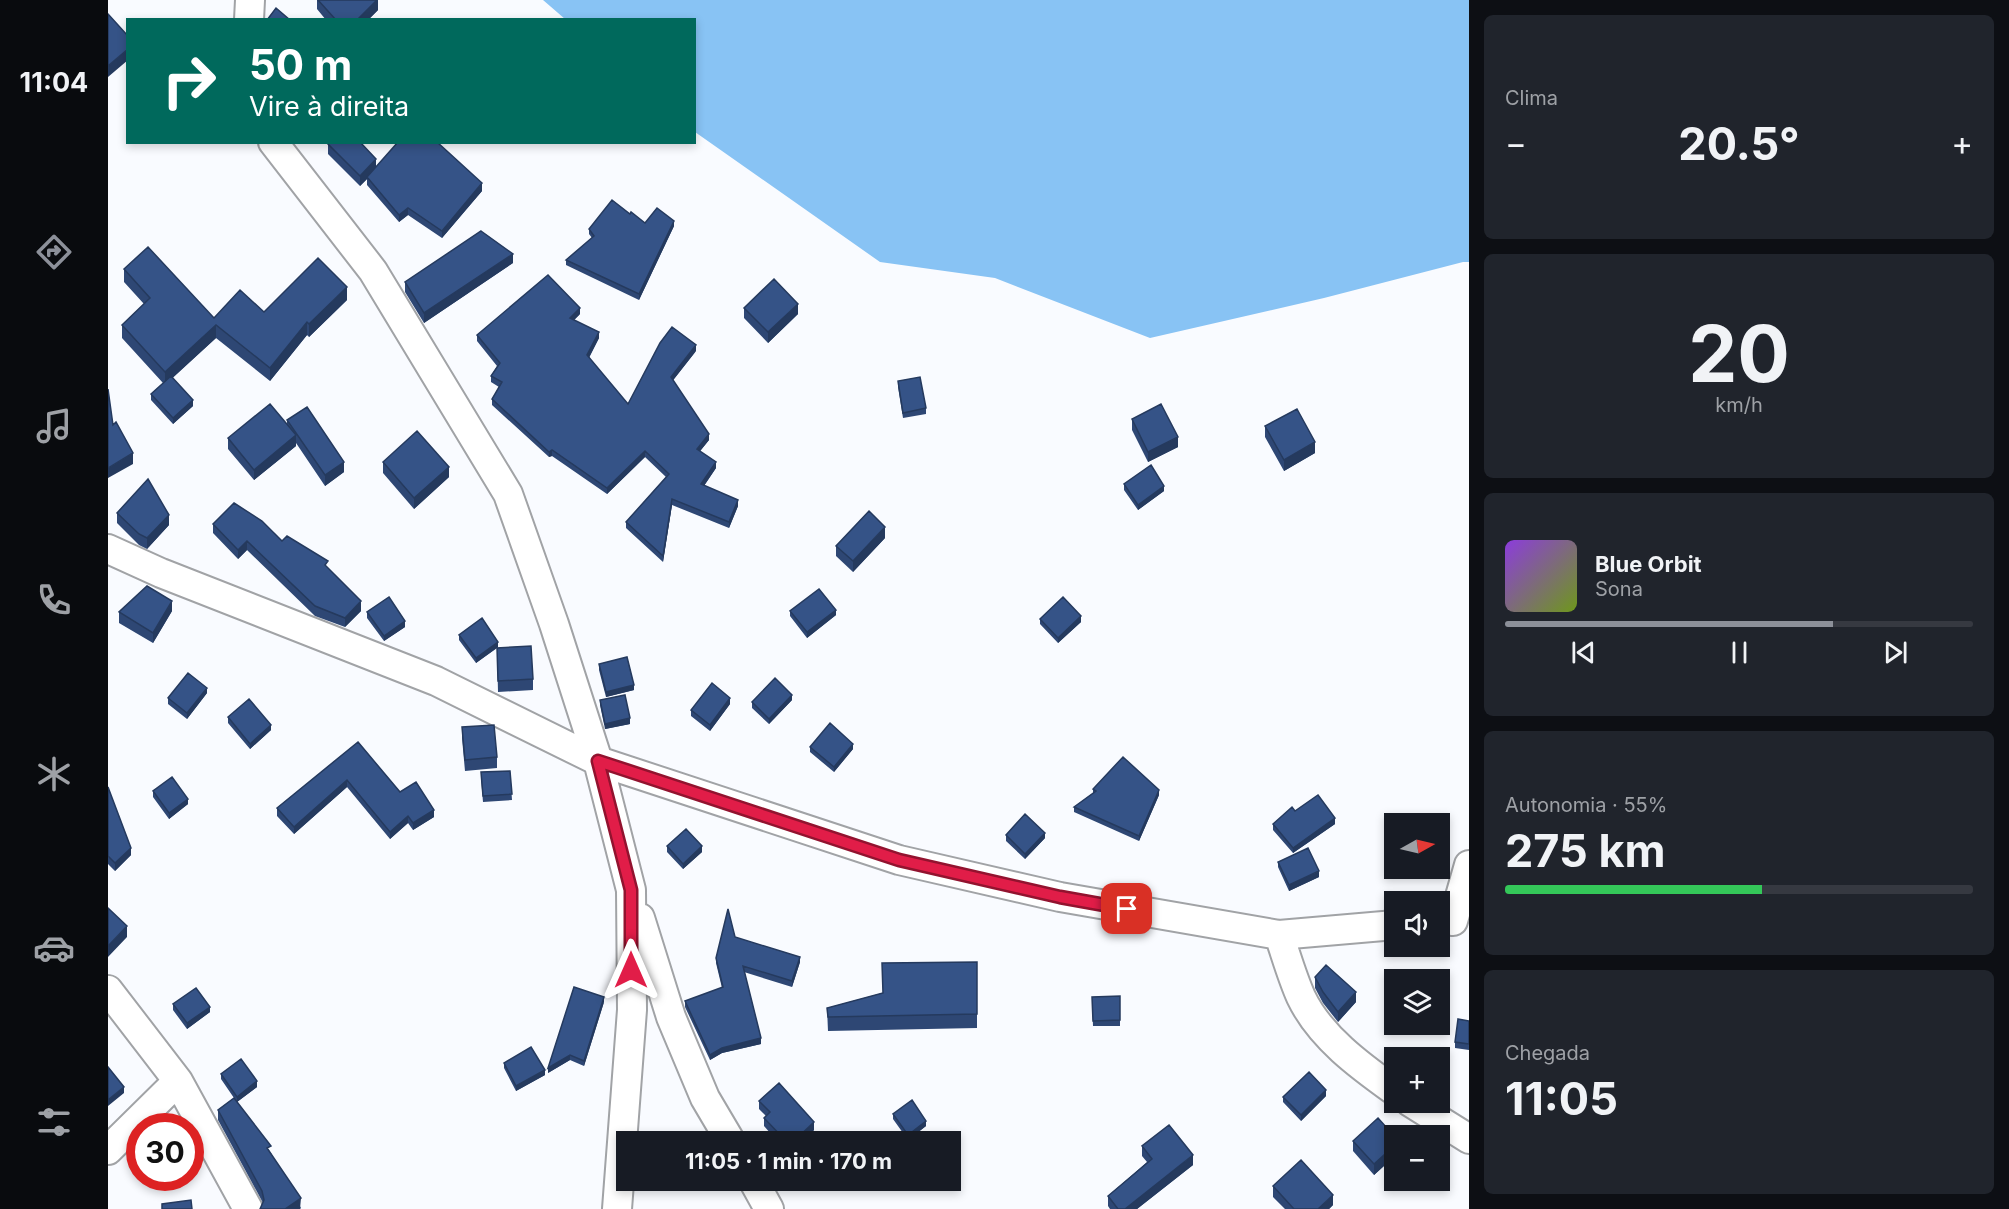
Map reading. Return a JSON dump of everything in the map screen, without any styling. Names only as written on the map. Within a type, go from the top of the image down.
[{"type":"street","points":[[249,18],[250,0]]},
{"type":"street","points":[[275,144],[373,271],[508,494],[554,624],[598,761],[631,890],[671,1017],[705,1098],[724,1131]]},
{"type":"street","points":[[108,549],[161,573],[436,681],[598,761],[899,860],[1060,897],[1279,935],[1384,925]]},
{"type":"street","points":[[1454,921],[1469,865]]},
{"type":"street","points":[[617,1209],[632,1010],[631,890]]},
{"type":"street","points":[[1279,935],[1301,998],[1324,1032],[1364,1069],[1384,1083]]},
{"type":"street","points":[[108,990],[178,1081],[248,1209]]},
{"type":"street","points":[[108,1150],[178,1081]]},
{"type":"street","points":[[1428,1113],[1469,1139]]},
{"type":"street","points":[[759,1191],[769,1209]]},
{"type":"water","points":[[543,0],[1469,0],[1469,262],[1150,338],[995,278],[880,262],[696,133],[696,18],[564,18]]},
{"type":"building","points":[[318,0],[377,0],[359,18],[334,18]]},
{"type":"building","points":[[276,8],[288,18],[268,18]]},
{"type":"building","points":[[108,14],[126,34],[126,51],[108,66]]},
{"type":"building","points":[[328,144],[362,144],[376,159],[360,176]]},
{"type":"building","points":[[396,144],[439,144],[482,183],[442,231],[408,208],[399,215],[367,177]]},
{"type":"building","points":[[612,200],[645,223],[657,208],[674,221],[639,294],[566,260],[594,236],[589,229]]},
{"type":"building","points":[[481,231],[513,254],[424,313],[405,282]]},
{"type":"building","points":[[148,247],[214,318],[240,290],[264,312],[318,258],[347,287],[309,324],[307,322],[270,368],[216,325],[165,372],[122,325],[150,298],[124,269]]},
{"type":"building","points":[[548,275],[580,308],[570,318],[599,332],[587,355],[628,404],[660,343],[672,327],[696,345],[671,377],[709,434],[697,449],[716,462],[701,484],[738,500],[729,522],[672,499],[663,556],[626,522],[669,474],[645,451],[607,488],[552,450],[549,452],[492,399],[502,382],[491,376],[500,363],[477,335]]},
{"type":"building","points":[[774,279],[798,304],[768,332],[744,308]]},
{"type":"building","points":[[171,376],[193,400],[173,418],[151,394]]},
{"type":"building","points":[[920,377],[926,408],[903,413],[898,381]]},
{"type":"building","points":[[108,389],[113,425],[116,422],[133,453],[108,468]]},
{"type":"building","points":[[270,404],[296,435],[254,470],[228,438]]},
{"type":"building","points":[[1161,404],[1178,437],[1148,452],[1132,419]]},
{"type":"building","points":[[307,407],[344,462],[325,475],[287,420]]},
{"type":"building","points":[[1297,409],[1315,442],[1284,460],[1265,426]]},
{"type":"building","points":[[417,431],[449,467],[414,498],[383,462]]},
{"type":"building","points":[[1151,465],[1164,486],[1138,505],[1124,484]]},
{"type":"building","points":[[148,479],[169,515],[147,538],[139,534],[117,513]]},
{"type":"building","points":[[234,503],[262,521],[282,541],[287,536],[328,561],[325,565],[361,601],[345,618],[315,606],[247,541],[238,550],[213,524]]},
{"type":"building","points":[[869,511],[885,527],[853,561],[836,546]]},
{"type":"building","points":[[147,586],[172,601],[153,633],[119,612]]},
{"type":"building","points":[[819,589],[836,610],[807,632],[790,611]]},
{"type":"building","points":[[389,597],[405,621],[384,636],[367,612]]},
{"type":"building","points":[[1063,597],[1081,616],[1058,638],[1040,619]]},
{"type":"building","points":[[482,618],[498,642],[476,658],[459,635]]},
{"type":"building","points":[[531,646],[533,679],[498,681],[497,648]]},
{"type":"building","points":[[627,657],[634,685],[606,692],[599,664]]},
{"type":"building","points":[[188,673],[207,688],[187,713],[168,698]]},
{"type":"building","points":[[775,678],[792,695],[769,719],[752,702]]},
{"type":"building","points":[[712,683],[730,698],[710,725],[691,710]]},
{"type":"building","points":[[625,695],[630,718],[605,724],[600,700]]},
{"type":"building","points":[[249,699],[271,725],[250,744],[228,717]]},
{"type":"building","points":[[830,723],[853,744],[834,767],[810,747]]},
{"type":"building","points":[[494,725],[497,757],[465,760],[462,727]]},
{"type":"building","points":[[358,742],[400,792],[416,782],[434,810],[413,823],[408,816],[390,832],[347,780],[294,827],[277,808]]},
{"type":"building","points":[[1123,757],[1159,790],[1139,836],[1074,807],[1096,791],[1093,789]]},
{"type":"building","points":[[510,771],[512,794],[483,796],[481,772]]},
{"type":"building","points":[[172,777],[188,799],[169,813],[153,791]]},
{"type":"building","points":[[108,787],[131,848],[115,863],[108,856]]},
{"type":"building","points":[[1318,795],[1335,818],[1293,848],[1273,824],[1292,807],[1295,811]]},
{"type":"building","points":[[1025,814],[1045,833],[1025,854],[1006,835]]},
{"type":"building","points":[[686,829],[702,846],[683,864],[667,846]]},
{"type":"building","points":[[1308,848],[1319,871],[1289,885],[1278,862]]},
{"type":"building","points":[[108,908],[127,926],[108,946]]},
{"type":"building","points":[[728,909],[735,937],[800,957],[792,981],[743,966],[761,1038],[722,1048],[710,1055],[685,1001],[723,987],[716,958]]},
{"type":"building","points":[[977,962],[977,1014],[828,1017],[827,1008],[883,993],[882,963]]},
{"type":"building","points":[[1326,965],[1356,992],[1338,1012],[1315,977]]},
{"type":"building","points":[[574,987],[604,997],[584,1061],[570,1055],[548,1068]]},
{"type":"building","points":[[196,988],[210,1007],[187,1023],[173,1004]]},
{"type":"building","points":[[1120,996],[1120,1020],[1093,1021],[1092,997]]},
{"type":"building","points":[[1458,1019],[1469,1021],[1469,1044],[1455,1042]]},
{"type":"building","points":[[531,1047],[545,1070],[516,1086],[504,1063]]},
{"type":"building","points":[[241,1059],[257,1081],[237,1097],[221,1074]]},
{"type":"building","points":[[108,1067],[124,1087],[108,1100]]},
{"type":"building","points":[[1309,1072],[1326,1090],[1301,1115],[1283,1097]]},
{"type":"building","points":[[779,1083],[814,1122],[805,1131],[776,1131],[764,1118],[770,1112],[759,1101]]},
{"type":"building","points":[[234,1098],[271,1146],[267,1148],[301,1198],[285,1209],[260,1209],[264,1200],[262,1191],[218,1110]]},
{"type":"building","points":[[912,1100],[926,1121],[913,1131],[905,1131],[893,1114]]},
{"type":"building","points":[[1378,1118],[1384,1125],[1384,1155],[1374,1164],[1353,1141]]},
{"type":"building","points":[[1169,1125],[1193,1155],[1125,1209],[1118,1209],[1108,1196],[1152,1159],[1142,1146]]},
{"type":"building","points":[[1301,1160],[1333,1195],[1318,1209],[1294,1209],[1273,1186]]},
{"type":"building","points":[[191,1200],[192,1209],[162,1209],[162,1204]]},
{"type":"route","points":[[631,970],[631,890],[598,761],[899,860],[1060,897],[1127,909]]}]
